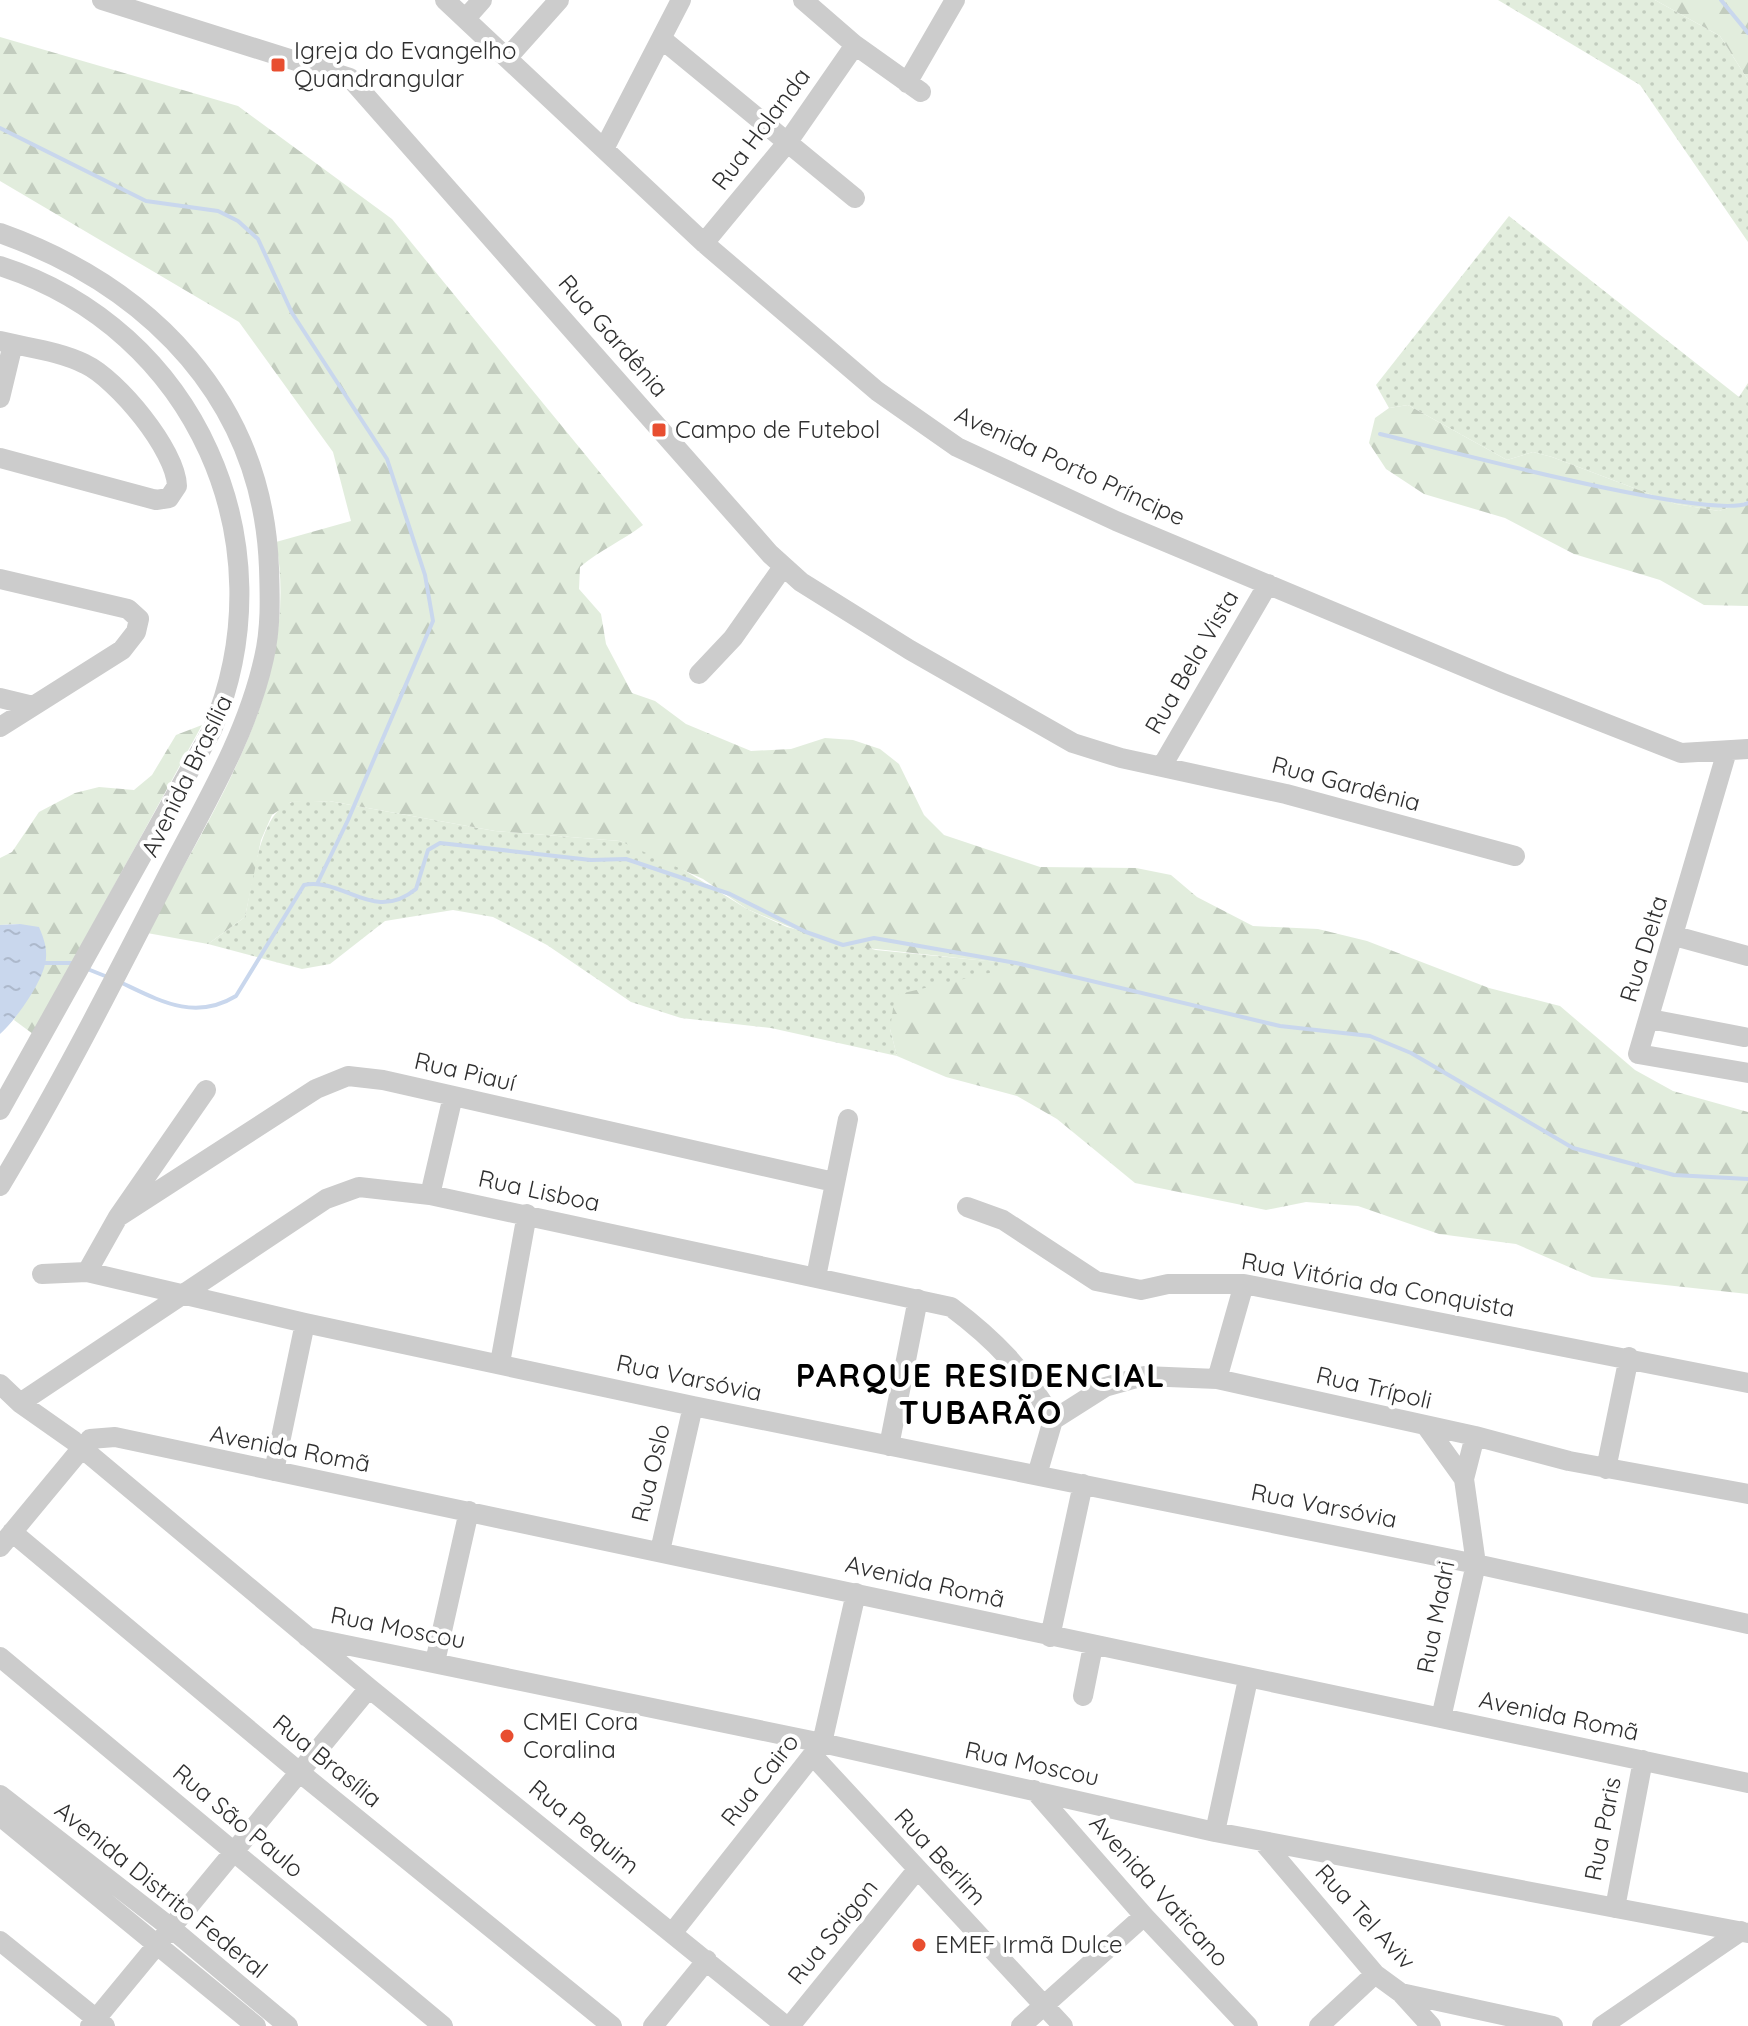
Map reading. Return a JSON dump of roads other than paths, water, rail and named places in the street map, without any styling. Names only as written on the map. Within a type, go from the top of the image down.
[{"type":"street","name":"Rua Gardênia","points":[[102,0],[350,78],[783,567],[815,591],[1017,714],[1073,743],[1121,758],[1286,794],[1515,856]]},
{"type":"street","name":"Avenida Porto Príncipe","points":[[445,0],[704,243],[877,391],[957,447],[1116,521],[1681,753],[1748,749]]},
{"type":"street","points":[[466,18],[482,0]]},
{"type":"street","points":[[508,57],[559,0]]},
{"type":"street","points":[[605,147],[681,0]]},
{"type":"street","points":[[803,0],[855,45],[914,87],[955,0]]},
{"type":"street","points":[[663,40],[855,198]]},
{"type":"street","name":"Rua Holanda","points":[[704,243],[787,143],[855,45]]},
{"type":"street","name":"Avenida Brasília","points":[[0,233],[56,256],[104,282],[173,339],[202,372],[235,424],[261,501],[267,532],[271,610],[265,656],[254,697],[226,763],[126,956],[0,1186]]},
{"type":"street","name":"Avenida Brasília","points":[[0,266],[54,288],[87,309],[156,368],[185,405],[208,445],[224,485],[236,550],[241,607],[236,654],[212,730],[0,1110]]},
{"type":"street","points":[[0,398],[6,342],[83,363],[109,380],[149,428],[175,471],[174,493],[156,500],[0,458]]},
{"type":"street","points":[[699,674],[733,638],[783,567]]},
{"type":"street","points":[[0,579],[128,609],[138,614],[139,624],[122,650],[0,727]]},
{"type":"street","name":"Rua Bela Vista","points":[[1162,766],[1268,584]]},
{"type":"street","points":[[0,698],[33,706]]},
{"type":"street","name":"Rua Delta","points":[[1727,751],[1638,1054],[1748,1073]]},
{"type":"street","points":[[1675,936],[1748,956]]},
{"type":"street","points":[[1650,1019],[1744,1037]]},
{"type":"street","name":"Rua Piauí","points":[[118,1217],[201,1160],[339,1078],[383,1080],[834,1182]]},
{"type":"street","points":[[87,1272],[118,1217],[206,1090]]},
{"type":"street","points":[[430,1195],[453,1096]]},
{"type":"street","points":[[816,1277],[848,1119]]},
{"type":"street","name":"Rua Lisboa","points":[[20,1403],[180,1294],[337,1194],[374,1186],[527,1214],[951,1307],[986,1333],[1015,1363],[1053,1420]]},
{"type":"street","name":"Rua Vitória da Conquista","points":[[967,1207],[1003,1220],[1096,1281],[1141,1290],[1168,1284],[1244,1284],[1629,1357],[1748,1383]]},
{"type":"street","points":[[500,1363],[527,1214]]},
{"type":"street","name":"Rua Varsóvia","points":[[42,1274],[87,1272],[305,1323],[693,1406],[1476,1564],[1748,1624]]},
{"type":"street","points":[[1217,1379],[1244,1284]]},
{"type":"street","points":[[889,1446],[918,1299]]},
{"type":"street","points":[[274,1471],[305,1323]]},
{"type":"street","points":[[1606,1469],[1629,1357]]},
{"type":"street","name":"Rua Trípoli","points":[[1053,1420],[1105,1387],[1144,1376],[1217,1379],[1475,1436],[1606,1469],[1748,1494]]},
{"type":"street","name":"Rua Pequim","points":[[0,1384],[20,1403],[83,1447],[369,1688],[788,2026]]},
{"type":"street","name":"Rua Oslo","points":[[660,1551],[693,1406]]},
{"type":"street","points":[[1037,1475],[1053,1420]]},
{"type":"street","name":"Rua Madri","points":[[1426,1426],[1464,1479]]},
{"type":"street","name":"Rua Madri","points":[[1441,1718],[1476,1564],[1464,1479],[1475,1436]]},
{"type":"street","name":"Avenida Romã","points":[[83,1447],[115,1437],[1748,1783]]},
{"type":"street","points":[[6,1539],[83,1447]]},
{"type":"street","points":[[1050,1637],[1083,1484]]},
{"type":"street","points":[[435,1662],[469,1511]]},
{"type":"street","name":"Rua Brasília","points":[[6,1539],[612,2026]]},
{"type":"street","name":"Rua Cairo","points":[[673,1932],[818,1750],[856,1593]]},
{"type":"street","name":"Rua Moscou","points":[[307,1637],[435,1662],[818,1750],[1034,1790],[1263,1842],[1745,1932]]},
{"type":"street","points":[[1083,1696],[1093,1646]]},
{"type":"street","name":"Rua São Paulo","points":[[0,1657],[443,2026]]},
{"type":"street","points":[[1215,1832],[1248,1679]]},
{"type":"street","points":[[0,1941],[97,2024],[232,1850],[369,1688]]},
{"type":"street","name":"Rua Berlim","points":[[818,1750],[916,1871],[1063,2026]]},
{"type":"street","name":"Rua Paris","points":[[1615,1908],[1643,1760]]},
{"type":"street","name":"Avenida Vaticano","points":[[1034,1790],[1144,1916],[1248,2026]]},
{"type":"street","name":"Avenida Distrito Federal","points":[[0,1795],[171,1928],[288,2026]]},
{"type":"street","name":"Avenida Distrito Federal","points":[[0,1816],[256,2026]]},
{"type":"street","name":"Rua Tel Aviv","points":[[1263,1842],[1375,1974],[1401,1993],[1431,2026]]},
{"type":"street","name":"Rua Saigon","points":[[788,2026],[916,1871]]},
{"type":"street","points":[[1021,2026],[1144,1916]]},
{"type":"street","points":[[1602,2026],[1745,1932]]},
{"type":"street","points":[[653,2026],[707,1960]]},
{"type":"street","points":[[1319,2026],[1375,1974]]},
{"type":"street","points":[[1401,1993],[1553,2026]]},
{"type":"water","points":[[0,925],[39,927],[46,958],[41,977],[29,999],[0,1034]]},
{"type":"waterway","points":[[1721,0],[1748,33]]},
{"type":"waterway","points":[[0,128],[146,201],[218,211],[238,221],[258,239],[292,313],[387,459],[425,575],[433,621],[348,820],[317,884]]},
{"type":"waterway","points":[[1380,434],[1630,493],[1723,506],[1748,503]]},
{"type":"waterway","points":[[122,983],[178,1006],[192,1008],[221,1003],[236,996],[304,885],[332,887],[372,901],[400,899],[416,889],[428,850],[440,843],[591,860],[626,859],[730,894],[806,932],[843,945],[874,938],[1016,963],[1280,1026],[1370,1036],[1411,1053],[1573,1148],[1674,1175],[1748,1179]]},
{"type":"waterway","points":[[42,963],[73,963]]},
{"type":"waterway","points":[[85,968],[110,978]]},
{"type":"place","name":"Igreja do Evangelho Quandrangular","points":[[278,65]]},
{"type":"place","name":"Campo de Futebol","points":[[659,430]]},
{"type":"place","name":"CMEI Cora Coralina","points":[[507,1736]]},
{"type":"place","name":"EMEF Irmã Dulce","points":[[919,1945]]},
{"type":"district","name":"PARQUE RESIDENCIAL TUBARÃO","points":[[981,1394]]}]
